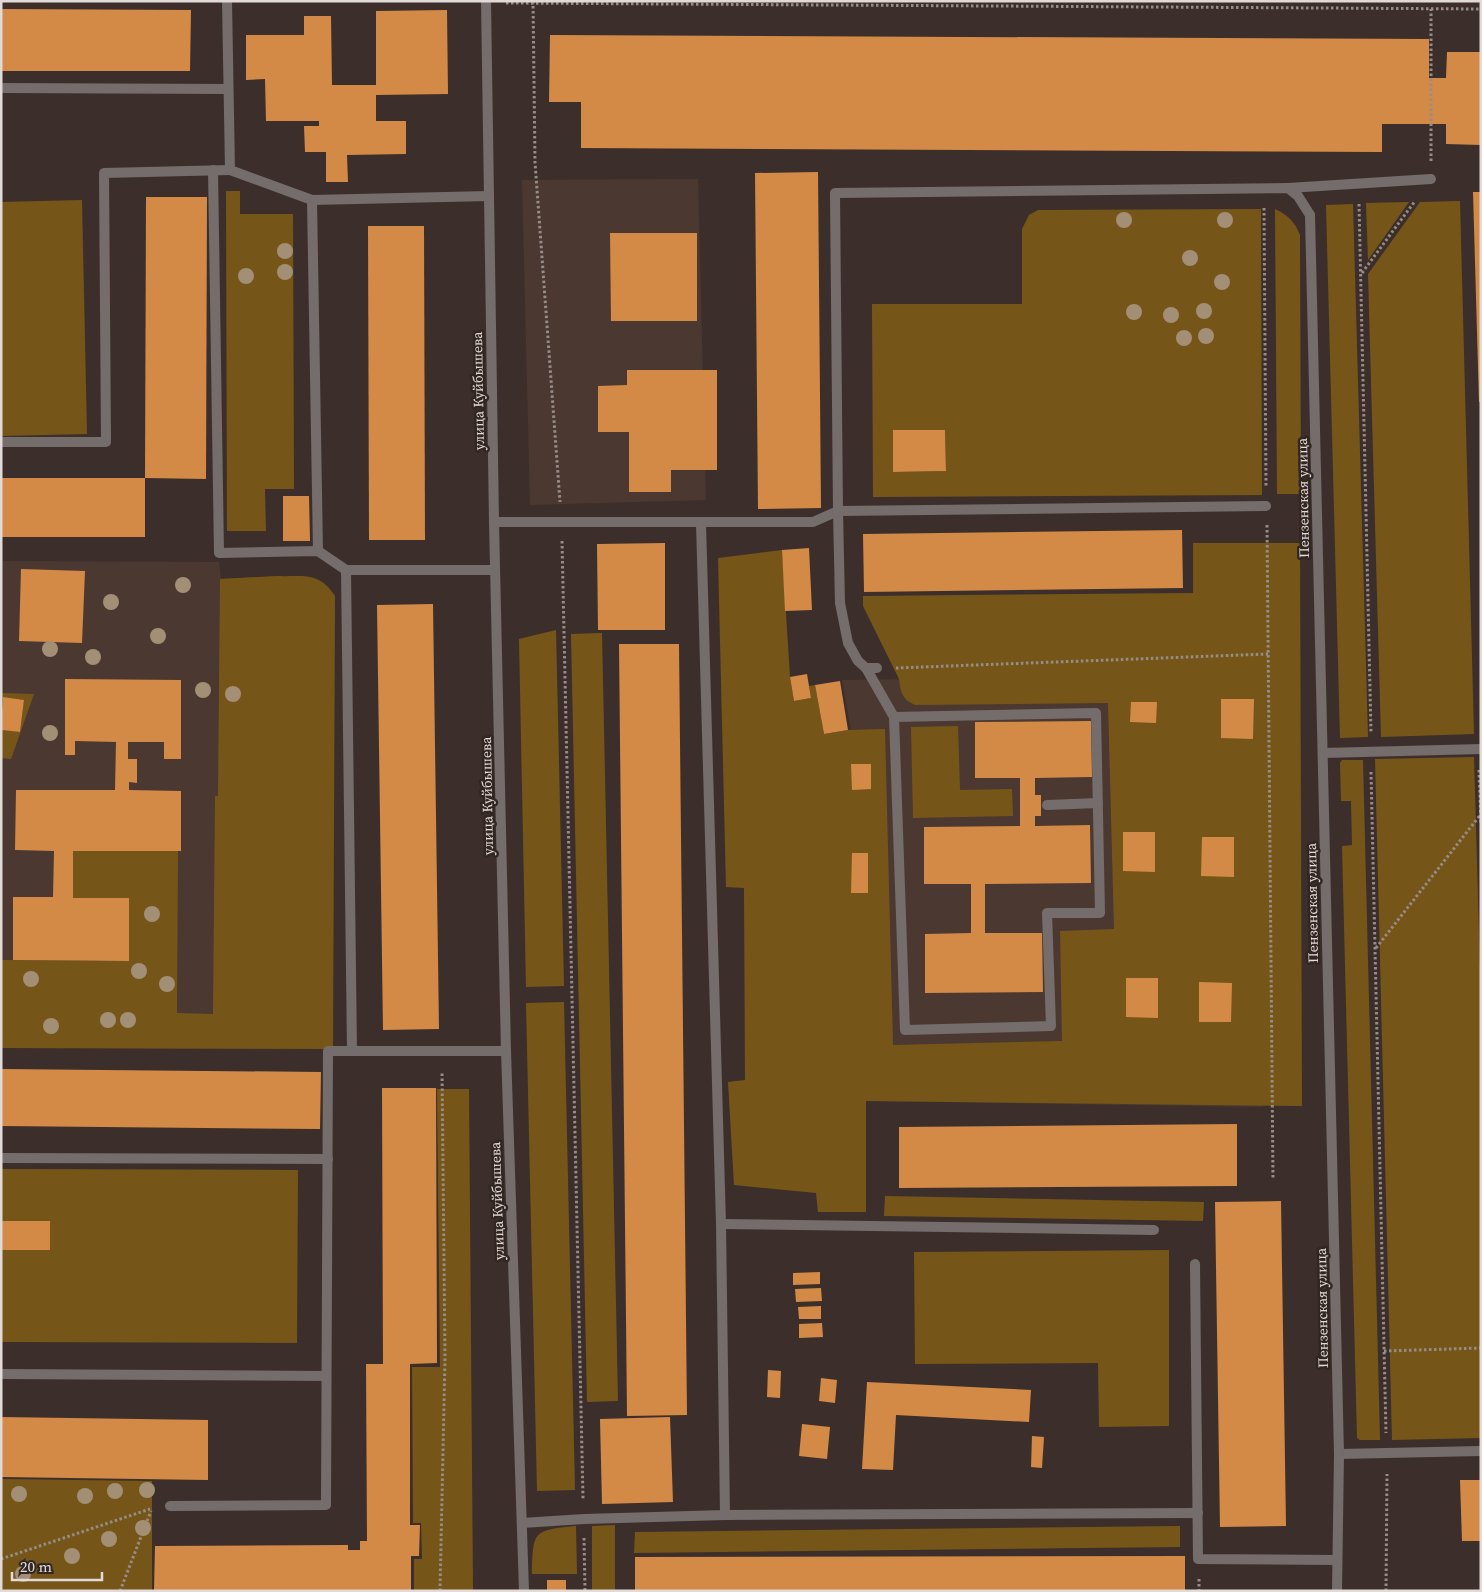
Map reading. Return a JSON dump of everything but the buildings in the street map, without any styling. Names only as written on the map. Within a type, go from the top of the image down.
[{"type":"street","points":[[227,1],[230,170]]},
{"type":"street","name":"улица Куйбышева","points":[[486,1],[494,522],[506,1051],[524,1591]]},
{"type":"street","points":[[1,88],[228,89]]},
{"type":"street","points":[[213,170],[219,553],[318,551],[346,570],[495,570]]},
{"type":"street","points":[[1,442],[106,442],[104,173],[230,170],[312,200],[489,196]]},
{"type":"street","points":[[894,717],[1096,713],[1100,913],[1047,914],[1051,1026],[905,1030],[894,717],[866,668],[858,661],[848,643],[840,603],[835,193],[1288,188],[1431,179]]},
{"type":"street","name":"Пензенская улица","points":[[1288,188],[1298,196],[1310,215],[1339,1454],[1337,1591]]},
{"type":"street","points":[[312,200],[318,551]]},
{"type":"street","points":[[494,522],[813,522],[838,511],[1266,506]]},
{"type":"street","points":[[702,523],[721,1224],[725,1515]]},
{"type":"street","points":[[346,570],[352,1051]]},
{"type":"street","points":[[866,668],[877,668]]},
{"type":"street","points":[[1323,753],[1480,749]]},
{"type":"street","points":[[1047,805],[1098,803]]},
{"type":"street","points":[[170,1506],[326,1505],[328,1051],[506,1051]]},
{"type":"street","points":[[1,1158],[328,1160]]},
{"type":"street","points":[[721,1224],[1154,1230]]},
{"type":"street","points":[[1195,1264],[1198,1558],[1336,1560]]},
{"type":"street","points":[[1,1374],[326,1376]]},
{"type":"street","points":[[1339,1454],[1481,1451]]},
{"type":"street","points":[[522,1523],[584,1519],[725,1515],[1198,1513]]},
{"type":"path","points":[[486,1],[1481,9]]},
{"type":"path","points":[[1265,1],[1265,8]]},
{"type":"path","points":[[533,2],[535,162],[561,521],[584,1519],[584,1591]]},
{"type":"path","points":[[1362,273],[1431,179],[1431,9]]},
{"type":"path","points":[[1359,184],[1387,1454],[1386,1591]]},
{"type":"path","points":[[1263,188],[1273,1180]]},
{"type":"path","points":[[877,668],[1268,654]]},
{"type":"path","points":[[1480,749],[1481,824]]},
{"type":"path","points":[[1375,949],[1481,814]]},
{"type":"path","points":[[440,1591],[445,1358],[441,1052]]},
{"type":"path","points":[[1384,1351],[1481,1348]]},
{"type":"path","points":[[1,1559],[152,1508],[120,1591]]},
{"type":"shaded area","points":[[698,179],[706,500],[530,505],[522,180]]},
{"type":"shaded area","points":[[226,191],[240,191],[240,214],[293,214],[294,489],[265,489],[266,531],[227,531]]},
{"type":"shaded area","points":[[82,200],[87,434],[1,436],[1,202]]},
{"type":"shaded area","points":[[1460,201],[1474,734],[1381,737],[1368,274],[1420,202]]},
{"type":"shaded area","points":[[1409,202],[1368,260],[1366,203]]},
{"type":"shaded area","points":[[1353,204],[1368,737],[1340,738],[1326,205]]},
{"type":"shaded area","points":[[1261,209],[1262,495],[873,497],[872,304],[1022,304],[1022,229],[1029,215],[1038,210]],"holes":[[[893,430],[945,430],[946,471],[893,472]]]},
{"type":"shaded area","points":[[1275,209],[1290,219],[1300,235],[1301,494],[1277,494]]},
{"type":"shaded area","points":[[1193,543],[1300,543],[1302,1106],[866,1101],[866,1212],[818,1212],[816,1193],[734,1185],[728,1082],[745,1080],[744,888],[726,887],[718,558],[782,550],[790,677],[794,701],[811,698],[809,686],[815,685],[824,734],[848,730],[885,729],[893,1045],[1062,1041],[1060,931],[1114,929],[1108,703],[915,705],[903,695],[899,679],[863,606],[863,596],[1193,593]]},
{"type":"shaded area","points":[[1,561],[219,562],[221,579],[277,576],[279,1049],[1,1048]]},
{"type":"shaded area","points":[[303,576],[316,579],[323,582],[335,596],[333,1049],[1,1048],[1,960],[129,961],[129,898],[73,898],[73,851],[178,851],[177,1013],[213,1014],[215,796],[218,796],[220,579]]},
{"type":"shaded area","points":[[556,630],[564,986],[526,987],[519,639]]},
{"type":"shaded area","points":[[602,633],[618,1401],[587,1402],[571,634]]},
{"type":"shaded area","points":[[1194,676],[1263,1107],[866,1101],[851,730],[842,680]]},
{"type":"shaded area","points":[[1,693],[34,694],[11,759],[1,758],[1,730],[20,732],[24,700],[3,697],[1,707]]},
{"type":"shaded area","points":[[958,726],[960,790],[1012,789],[1013,816],[913,818],[911,727]]},
{"type":"shaded area","points":[[1474,757],[1481,1003],[1481,1438],[1392,1440],[1375,759]]},
{"type":"shaded area","points":[[1342,760],[1363,760],[1380,1440],[1360,1440],[1357,1438],[1342,846],[1352,845],[1351,801],[1341,801],[1340,763]]},
{"type":"shaded area","points":[[564,1002],[575,1490],[537,1491],[526,1003]]},
{"type":"shaded area","points":[[437,1089],[469,1089],[473,1591],[414,1591],[414,1559],[422,1559],[421,1523],[413,1523],[412,1367],[440,1367]]},
{"type":"shaded area","points":[[1,1169],[298,1170],[297,1343],[1,1342],[1,1250],[50,1250],[50,1222],[1,1221]]},
{"type":"shaded area","points":[[885,1196],[1204,1202],[1203,1221],[884,1216]]},
{"type":"shaded area","points":[[1169,1250],[1169,1426],[1099,1427],[1098,1363],[915,1364],[914,1252]]},
{"type":"shaded area","points":[[1,1479],[152,1481],[152,1591],[1,1591]]},
{"type":"shaded area","points":[[615,1525],[615,1591],[592,1591],[592,1526]]},
{"type":"shaded area","points":[[576,1526],[577,1574],[532,1574],[533,1549],[538,1535],[551,1529]]},
{"type":"shaded area","points":[[1180,1526],[1180,1547],[634,1553],[635,1532]]}]
